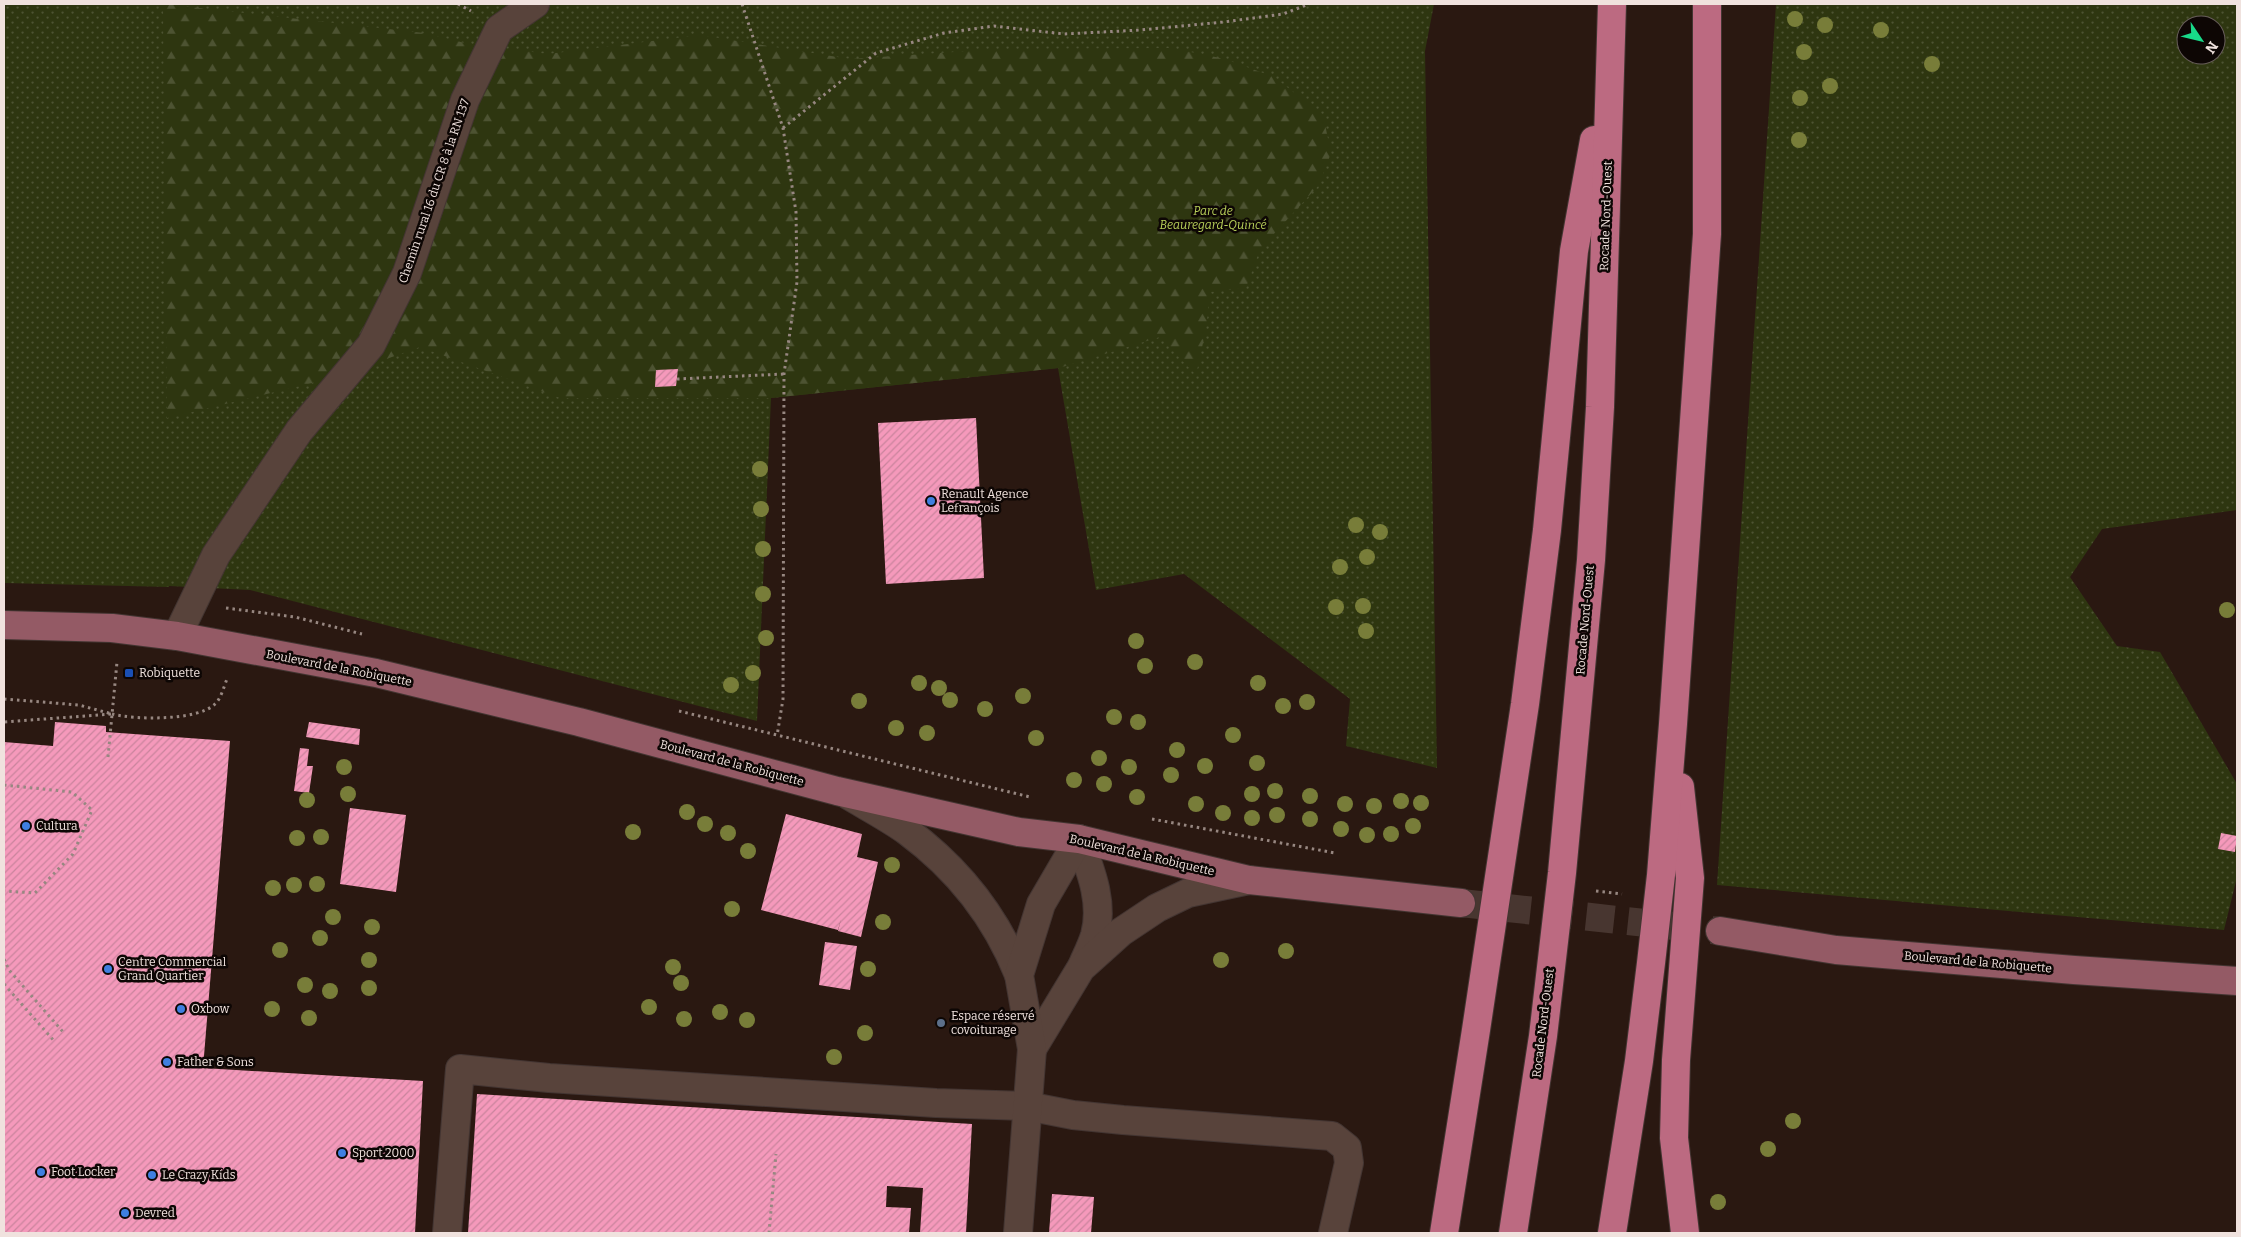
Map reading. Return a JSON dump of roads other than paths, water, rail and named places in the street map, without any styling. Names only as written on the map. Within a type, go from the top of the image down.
[{"type":"highway","name":"Rocade Nord-Ouest","points":[[1513,1233],[1546,1007],[1564,853],[1589,580],[1600,407],[1612,4]]},
{"type":"highway","points":[[1612,1233],[1644,1022],[1661,875],[1674,724],[1706,234],[1706,4]]},
{"type":"highway","points":[[1444,1233],[1525,704],[1547,530],[1574,251],[1611,48]]},
{"type":"highway","points":[[1674,724],[1690,878],[1676,1060],[1674,1138],[1685,1233]]},
{"type":"main road","name":"Boulevard de la Robiquette","points":[[4,625],[121,630],[177,636],[376,673],[578,722],[843,792],[1019,832],[1079,839],[1249,880],[1461,903]]},
{"type":"main road","name":"Boulevard de la Robiquette","points":[[1720,931],[1836,950],[2074,970],[2237,981]]},
{"type":"street","name":"Chemin rural 16 du CR 8 à la RN 137","points":[[177,636],[216,555],[299,431],[371,345],[407,273],[465,100],[499,29],[535,4]]},
{"type":"street","points":[[843,792],[907,831],[940,859],[972,892],[1007,945],[1019,975],[1032,1049],[1018,1233]]},
{"type":"street","points":[[1019,975],[1041,904],[1079,839]]},
{"type":"street","points":[[1032,1049],[1081,968],[1095,935],[1097,909],[1094,879],[1079,839]]},
{"type":"street","points":[[1081,968],[1121,932],[1156,908],[1188,893],[1249,880]]},
{"type":"street","points":[[447,1233],[460,1069],[618,1083],[936,1103],[1027,1106],[1073,1115],[1123,1120],[1332,1136],[1347,1148],[1349,1164],[1333,1233]]},
{"type":"tunnel","points":[[1461,903],[1720,931]]},
{"type":"place","name":"Renault Agence Lefrançois","points":[[931,501]]},
{"type":"place","name":"Robiquette","points":[[129,673]]},
{"type":"place","name":"Cultura","points":[[26,826]]},
{"type":"place","name":"Centre Commercial Grand Quartier","points":[[108,969]]},
{"type":"place","name":"Oxbow","points":[[181,1009]]},
{"type":"place","name":"Espace réservé covoiturage","points":[[941,1023]]},
{"type":"place","name":"Father & Sons","points":[[167,1062]]},
{"type":"place","name":"Sport 2000","points":[[342,1153]]},
{"type":"place","name":"Foot Locker","points":[[41,1172]]},
{"type":"place","name":"Le Crazy Kids","points":[[152,1175]]},
{"type":"place","name":"Devred","points":[[125,1213]]},
{"type":"park label","name":"Parc de Beauregard-Quincé","points":[[1213,218]]}]
